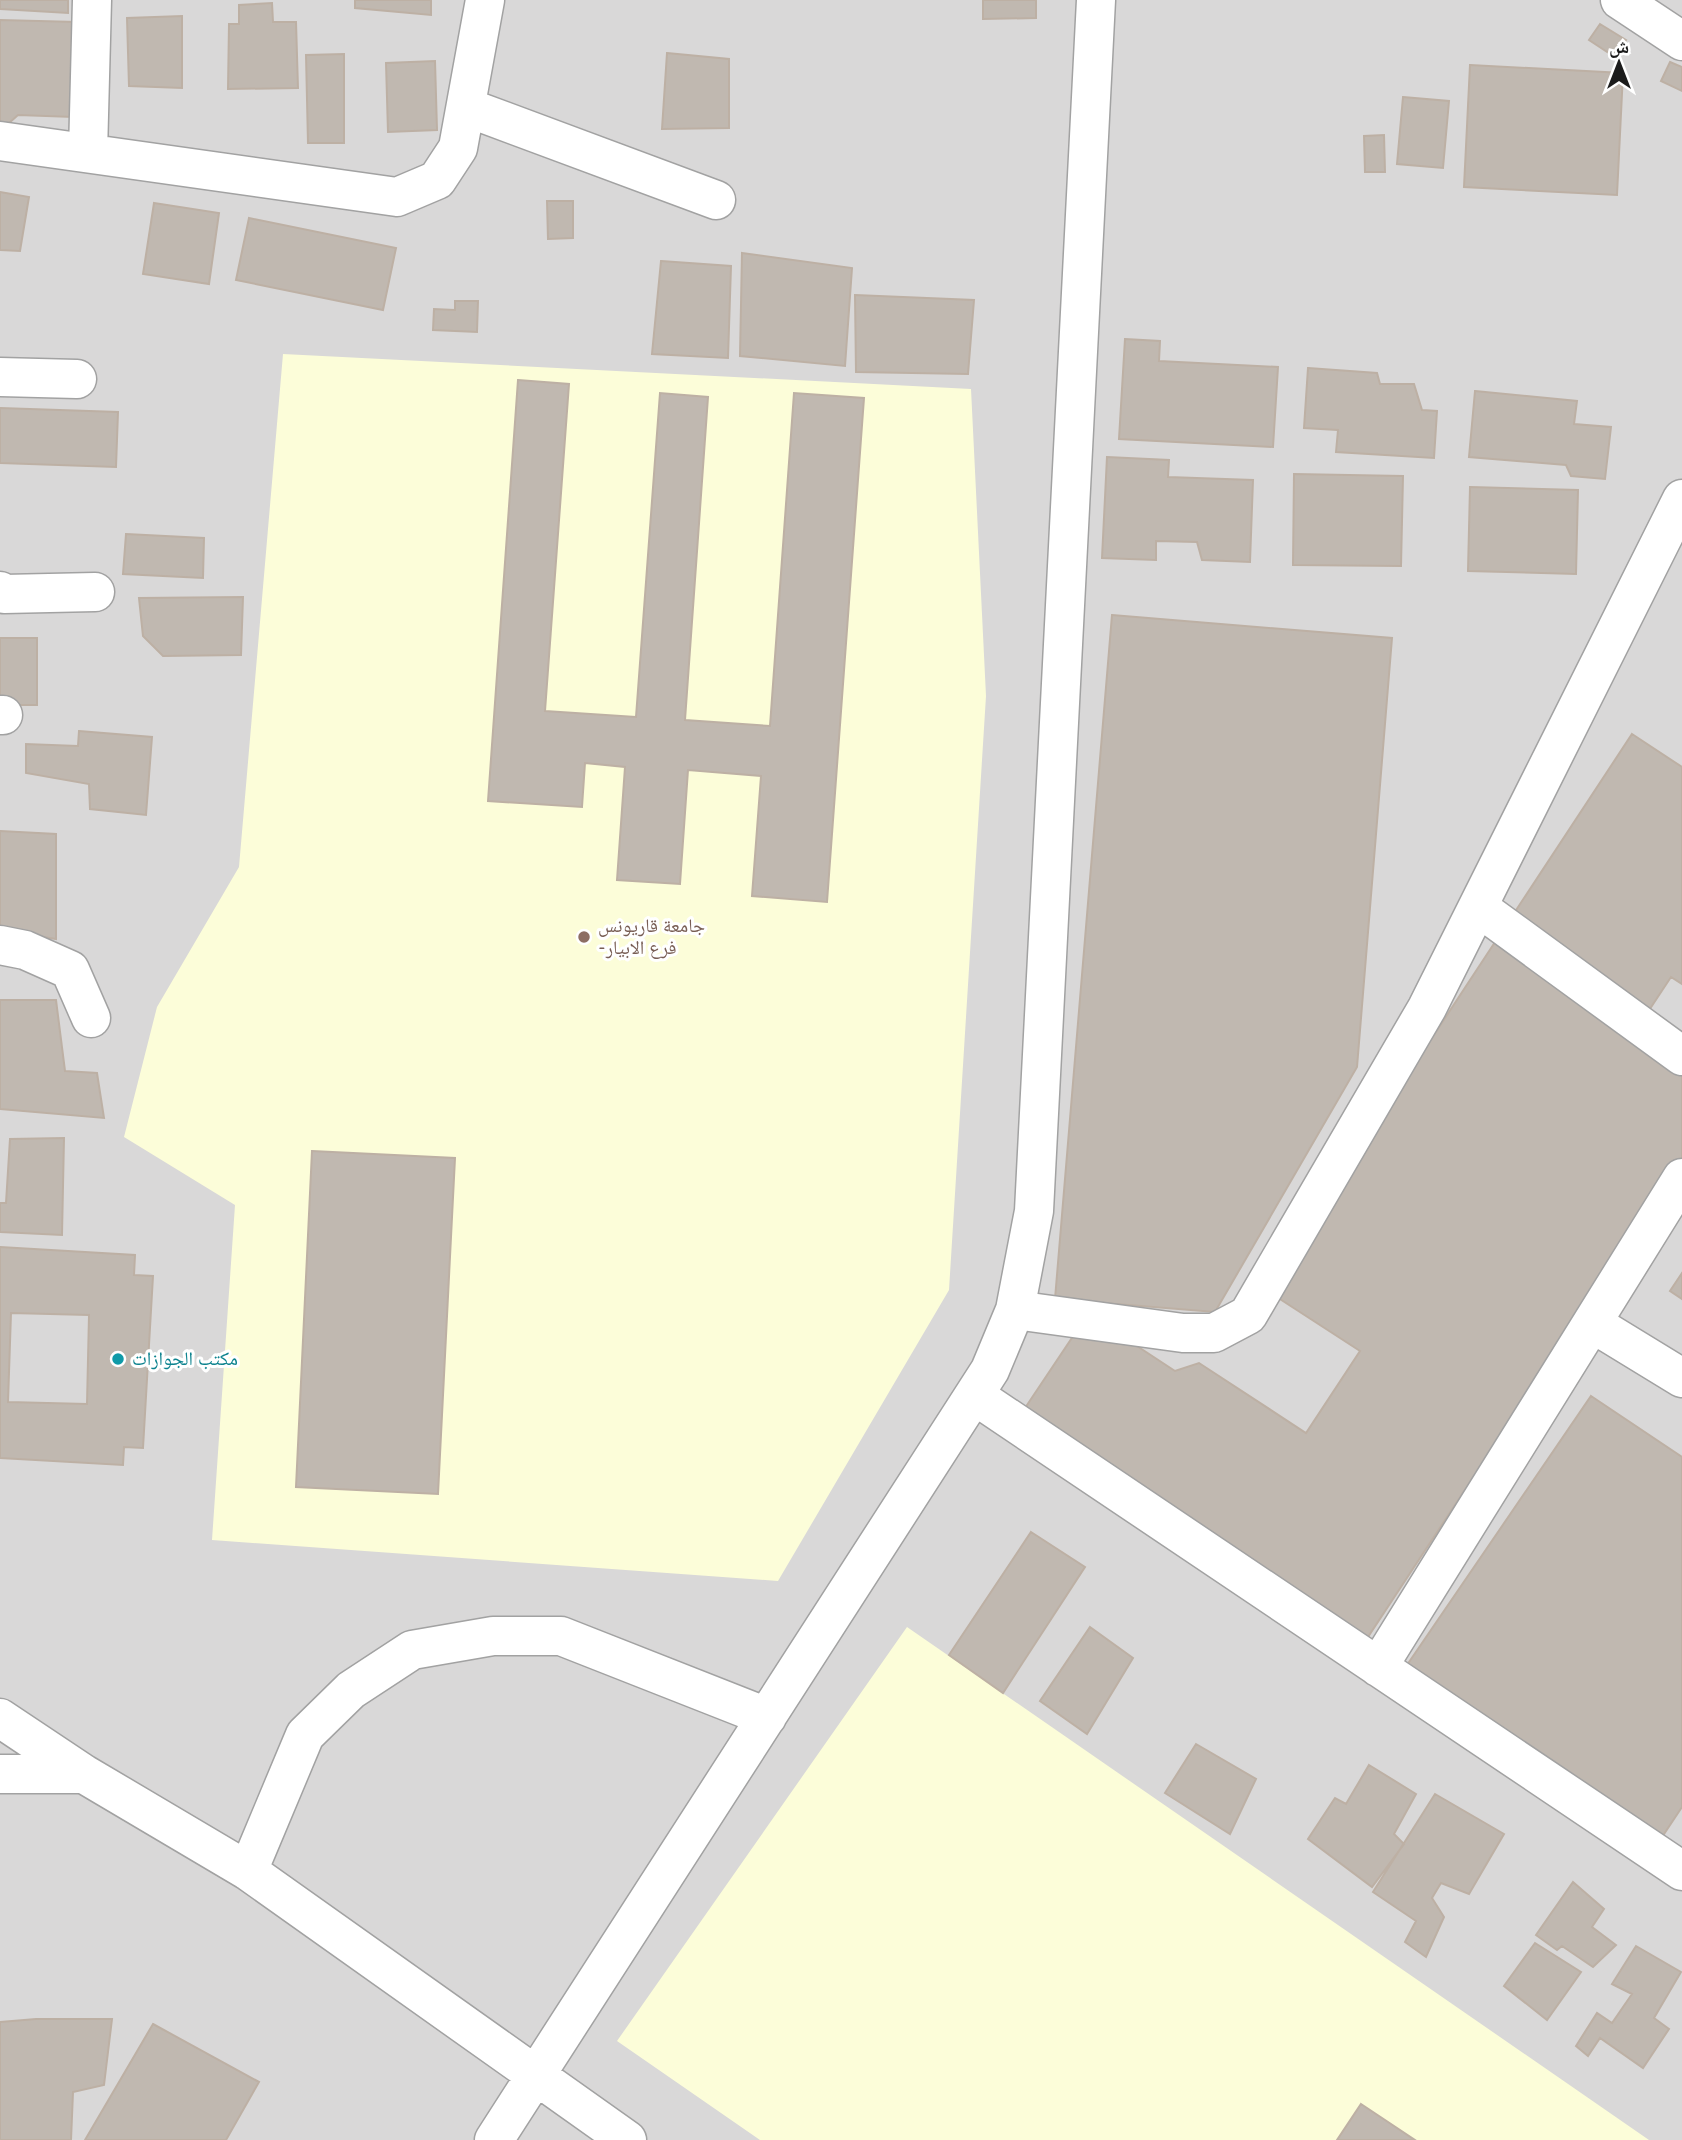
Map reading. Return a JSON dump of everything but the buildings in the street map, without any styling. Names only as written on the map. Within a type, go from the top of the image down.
[{"type":"street","points":[[88,153],[92,0]]},
{"type":"street","points":[[0,141],[397,197],[437,180],[458,148],[485,0]]},
{"type":"street","points":[[494,2140],[990,1370],[1016,1310],[1034,1211],[1096,0]]},
{"type":"street","points":[[1620,0],[1682,41]]},
{"type":"street","points":[[466,107],[716,200]]},
{"type":"street","points":[[0,377],[77,379]]},
{"type":"street","points":[[1016,1310],[1183,1333],[1214,1333],[1248,1315],[1427,1008],[1682,499]]},
{"type":"street","points":[[0,590],[4,594],[95,592]]},
{"type":"street","points":[[1478,907],[1682,1056]]},
{"type":"street","points":[[0,946],[24,950],[71,970],[91,1018]]},
{"type":"street","points":[[1378,1667],[1682,1178]]},
{"type":"street","points":[[1592,1323],[1682,1378]]},
{"type":"street","points":[[974,1395],[1378,1667],[1679,1863]]},
{"type":"street","points":[[248,1871],[305,1735],[351,1690],[412,1650],[493,1636],[561,1636],[767,1717]]},
{"type":"street","points":[[0,1718],[84,1774],[248,1871],[627,2140]]},
{"type":"street","points":[[0,1774],[84,1774]]},
{"type":"shaded area","points":[[0,0],[1682,0],[1682,2140],[0,2140]]},
{"type":"shaded area","name":"جامعة قاريونس -فرع الابيار","points":[[283,354],[971,389],[986,696],[949,1290],[778,1581],[212,1540],[235,1205],[124,1137],[157,1007],[239,867]]},
{"type":"shaded area","points":[[907,1627],[1649,2140],[760,2140],[617,2041]]},
{"type":"place","name":"جامعة قاريونس -فرع الابيار","points":[[584,937]]},
{"type":"place","name":"مكتب الجوازات","points":[[118,1359]]}]
